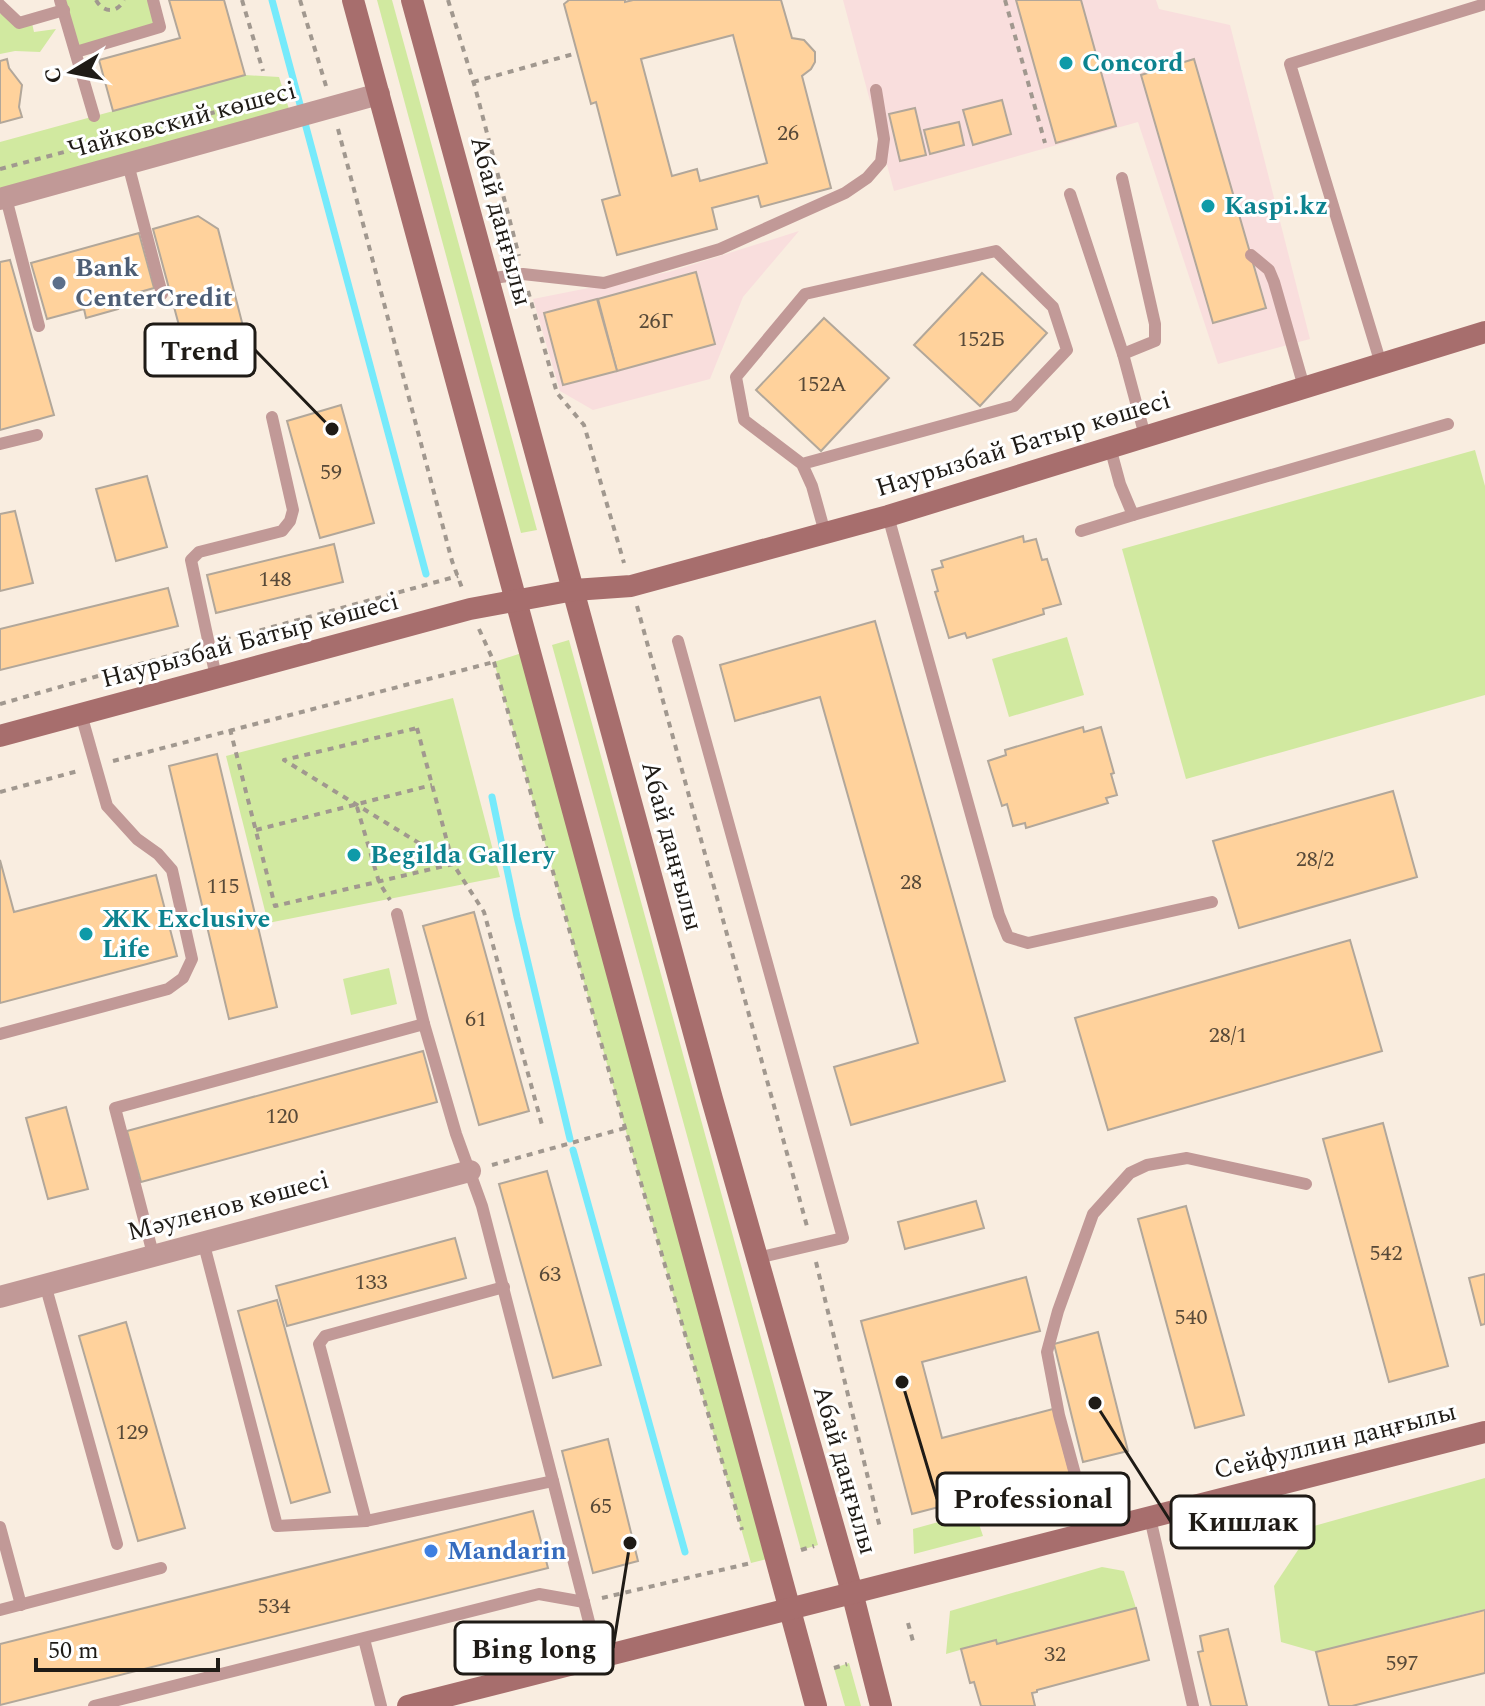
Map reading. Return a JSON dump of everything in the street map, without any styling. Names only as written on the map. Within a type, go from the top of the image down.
[{"type":"main road","points":[[353,0],[816,1706]]},
{"type":"main road","name":"Абай даңғылы","points":[[412,0],[881,1706]]},
{"type":"main road","name":"Наурызбай Батыр көшесі","points":[[574,590],[631,586],[888,516],[1485,332]]},
{"type":"main road","points":[[515,601],[574,590]]},
{"type":"main road","name":"Наурызбай Батыр көшесі","points":[[0,736],[470,609],[515,601]]},
{"type":"main road","name":"Сейфуллин даңғылы","points":[[408,1706],[1485,1432]]},
{"type":"street","name":"Чайковский көшесі","points":[[3,198],[379,94]]},
{"type":"street","name":"Мәуленов көшесі","points":[[0,1297],[470,1171]]},
{"type":"lane","points":[[76,52],[160,27],[153,0]]},
{"type":"lane","points":[[1381,364],[1290,64],[1485,4]]},
{"type":"lane","points":[[0,5],[19,23],[62,5],[94,116]]},
{"type":"lane","points":[[487,279],[523,274],[604,283],[720,249],[845,193],[867,178],[881,162],[884,139],[876,90]]},
{"type":"lane","points":[[128,164],[162,294]]},
{"type":"lane","points":[[1122,178],[1155,324],[1155,341],[1123,354]]},
{"type":"lane","points":[[1070,194],[1123,354],[1145,436]]},
{"type":"lane","points":[[3,198],[39,326]]},
{"type":"lane","points":[[802,464],[1014,406],[1067,350],[1053,307],[996,251],[805,294],[736,377],[744,420],[802,464],[812,486],[825,533]]},
{"type":"lane","points":[[1251,255],[1269,270],[1304,387]]},
{"type":"lane","points":[[216,677],[191,560],[199,552],[282,531],[290,521],[293,510],[272,417]]},
{"type":"lane","points":[[1081,531],[1448,424]]},
{"type":"lane","points":[[0,444],[37,435]]},
{"type":"lane","points":[[1110,447],[1133,515]]},
{"type":"lane","points":[[888,516],[999,915],[1008,937],[1028,943],[1212,902]]},
{"type":"lane","points":[[678,641],[843,1238],[757,1258]]},
{"type":"lane","points":[[0,1034],[168,989],[183,978],[192,959],[172,870],[158,854],[137,839],[107,806],[81,714]]},
{"type":"lane","points":[[397,914],[424,1024],[504,1287],[598,1657]]},
{"type":"lane","points":[[153,1254],[115,1108],[424,1024]]},
{"type":"lane","points":[[1091,1533],[1059,1415],[1047,1352],[1093,1214],[1130,1173],[1147,1165],[1187,1158],[1306,1184]]},
{"type":"lane","points":[[203,1241],[277,1526],[366,1521],[553,1481]]},
{"type":"lane","points":[[45,1284],[117,1544]]},
{"type":"lane","points":[[366,1521],[319,1344],[325,1336],[504,1287]]},
{"type":"lane","points":[[1150,1518],[1193,1706]]},
{"type":"lane","points":[[0,1527],[21,1605]]},
{"type":"lane","points":[[0,1610],[161,1568]]},
{"type":"lane","points":[[94,1706],[539,1594],[584,1602]]},
{"type":"lane","points":[[364,1639],[381,1706]]},
{"type":"path","points":[[96,0],[109,11],[118,8],[124,0]]},
{"type":"path","points":[[242,0],[263,71]]},
{"type":"path","points":[[300,0],[458,576]]},
{"type":"path","points":[[448,0],[557,393],[584,425],[631,586],[812,1245],[880,1528]]},
{"type":"path","points":[[1005,0],[1045,143]]},
{"type":"path","points":[[473,82],[577,53]]},
{"type":"path","points":[[0,169],[276,96]]},
{"type":"path","points":[[94,116],[102,142]]},
{"type":"path","points":[[0,792],[494,662],[743,1533]]},
{"type":"path","points":[[453,864],[284,760],[417,728],[453,864],[484,912],[542,1125]]},
{"type":"path","points":[[230,729],[275,906],[453,864]]},
{"type":"path","points":[[256,830],[432,785]]},
{"type":"path","points":[[356,805],[379,882]]},
{"type":"path","points":[[470,1171],[625,1128]]},
{"type":"path","points":[[801,1550],[818,1545]]},
{"type":"path","points":[[584,1602],[751,1563]]},
{"type":"path","points":[[908,1623],[914,1645]]},
{"type":"path","points":[[834,1668],[849,1663]]},
{"type":"shaded area","points":[[843,0],[1156,0],[1159,9],[1230,25],[1310,339],[1218,364],[1138,122],[894,191]]},
{"type":"shaded area","points":[[799,231],[743,297],[710,379],[593,410],[560,391],[533,299],[669,272]]},
{"type":"green space","points":[[60,0],[153,0],[160,27],[76,52]]},
{"type":"green space","points":[[377,0],[392,0],[537,530],[521,533]]},
{"type":"green space","points":[[7,12],[19,23],[31,19],[34,32],[56,29],[40,52],[0,54],[0,14]]},
{"type":"green space","points":[[245,75],[279,77],[292,119],[0,199],[0,142]]},
{"type":"green space","points":[[1475,450],[1485,486],[1485,695],[1186,779],[1122,549]]},
{"type":"green space","points":[[1067,637],[1084,695],[1009,717],[992,659]]},
{"type":"green space","points":[[569,640],[818,1545],[801,1550],[552,645]]},
{"type":"green space","points":[[528,651],[775,1557],[751,1563],[494,662]]},
{"type":"green space","points":[[453,698],[500,877],[268,923],[226,756]]},
{"type":"green space","points":[[389,968],[397,1004],[351,1015],[343,979]]},
{"type":"green space","points":[[1485,1478],[1485,1609],[1316,1652],[1281,1642],[1274,1586],[1314,1526]]},
{"type":"green space","points":[[975,1512],[983,1536],[914,1554],[913,1529]]},
{"type":"green space","points":[[1102,1567],[1124,1571],[1136,1608],[946,1654],[950,1611]]},
{"type":"green space","points":[[849,1663],[861,1706],[845,1706],[834,1668]]},
{"type":"building","points":[[169,0],[224,0],[245,75],[113,111],[99,60],[180,38]]},
{"type":"building","points":[[569,0],[781,0],[792,38],[804,40],[815,52],[815,62],[802,76],[831,188],[761,207],[758,196],[712,208],[717,229],[617,255],[602,200],[620,195],[596,102],[591,104],[564,4]],"holes":[[[733,35],[767,163],[700,181],[697,169],[672,176],[641,59]]]},
{"type":"building","name":"Concord","points":[[1016,0],[1081,0],[1116,126],[1056,143]]},
{"type":"building","points":[[7,59],[9,68],[22,85],[19,107],[22,117],[0,123],[0,61]]},
{"type":"building","name":"Kaspi.kz","points":[[1194,59],[1266,308],[1213,323],[1141,75]]},
{"type":"building","points":[[1002,100],[1011,134],[973,145],[963,110]]},
{"type":"building","points":[[915,108],[926,155],[900,161],[889,114]]},
{"type":"building","points":[[959,122],[964,145],[930,154],[924,130]]},
{"type":"building","points":[[198,216],[218,229],[245,334],[235,337],[240,356],[191,370],[153,229]]},
{"type":"building","points":[[139,233],[154,288],[115,299],[118,309],[86,318],[84,309],[47,319],[31,263]]},
{"type":"building","points":[[10,260],[54,415],[0,430],[0,262]]},
{"type":"building","points":[[696,272],[715,344],[617,371],[598,299]]},
{"type":"building","points":[[982,273],[1047,333],[980,406],[914,345]]},
{"type":"building","points":[[597,299],[617,371],[563,385],[544,313]]},
{"type":"building","points":[[824,318],[889,378],[821,451],[756,390]]},
{"type":"building","points":[[341,405],[374,523],[320,538],[287,421]]},
{"type":"building","points":[[147,476],[167,547],[116,561],[96,489]]},
{"type":"building","points":[[15,511],[33,583],[0,591],[0,514]]},
{"type":"building","points":[[1023,536],[1024,542],[1036,539],[1042,560],[1047,559],[1061,604],[1043,609],[1044,614],[967,638],[965,633],[949,638],[935,592],[938,591],[932,570],[943,567],[941,561]]},
{"type":"building","points":[[334,544],[343,582],[216,613],[207,575]]},
{"type":"building","points":[[168,588],[178,626],[0,670],[0,629]]},
{"type":"building","points":[[875,621],[1005,1081],[851,1125],[834,1067],[918,1043],[820,697],[735,721],[720,665]]},
{"type":"building","points":[[1083,727],[1084,732],[1101,727],[1117,795],[1106,798],[1108,803],[1026,828],[1025,823],[1013,826],[1007,804],[1002,806],[988,761],[1006,755],[1005,750]]},
{"type":"building","points":[[217,754],[277,1007],[229,1019],[169,766]]},
{"type":"building","points":[[1393,791],[1417,877],[1239,928],[1213,841]]},
{"type":"building","name":"ЖК Exclusive Life","points":[[0,860],[14,912],[156,875],[177,956],[0,1003]]},
{"type":"building","points":[[474,912],[529,1111],[479,1125],[423,926]]},
{"type":"building","points":[[1350,940],[1382,1051],[1108,1130],[1075,1018]]},
{"type":"building","points":[[423,1051],[437,1102],[141,1182],[127,1131]]},
{"type":"building","points":[[66,1107],[88,1189],[48,1199],[26,1118]]},
{"type":"building","points":[[1383,1123],[1448,1366],[1389,1382],[1323,1139]]},
{"type":"building","points":[[547,1171],[601,1365],[553,1378],[499,1184]]},
{"type":"building","points":[[976,1201],[984,1228],[905,1249],[898,1222]]},
{"type":"building","points":[[1186,1206],[1244,1415],[1195,1428],[1138,1219]]},
{"type":"building","points":[[455,1238],[466,1278],[287,1326],[276,1286]]},
{"type":"building","points":[[1485,1274],[1485,1324],[1481,1325],[1469,1278]]},
{"type":"building","points":[[1026,1277],[1040,1331],[922,1362],[942,1438],[1053,1409],[1070,1473],[912,1514],[861,1321]]},
{"type":"building","points":[[277,1300],[330,1492],[291,1503],[238,1311]]},
{"type":"building","points":[[126,1322],[185,1528],[138,1541],[79,1336]]},
{"type":"building","points":[[1098,1332],[1128,1451],[1083,1462],[1054,1344]]},
{"type":"building","points":[[608,1439],[638,1561],[593,1573],[562,1451]]},
{"type":"building","points":[[533,1511],[548,1568],[0,1705],[0,1644]]},
{"type":"building","points":[[1136,1608],[1149,1660],[1037,1690],[1032,1693],[1035,1706],[981,1706],[974,1682],[970,1683],[961,1649],[996,1640],[997,1644]]},
{"type":"building","points":[[1485,1610],[1485,1673],[1352,1706],[1329,1706],[1316,1652]]},
{"type":"building","points":[[1228,1629],[1247,1706],[1211,1706],[1198,1652],[1203,1651],[1200,1636]]},
{"type":"waterway","points":[[272,0],[426,574]]},
{"type":"waterway","points":[[492,797],[570,1139]]},
{"type":"waterway","points":[[573,1150],[685,1552]]},
{"type":"place","name":"Concord","points":[[1066,63]]},
{"type":"place","name":"Kaspi.kz","points":[[1208,206]]},
{"type":"place","name":"Bank CenterCredit","points":[[59,283]]},
{"type":"place","name":"Trend","points":[[332,429]]},
{"type":"place","name":"Begilda Gallery","points":[[354,855]]},
{"type":"place","name":"ЖК Exclusive Life","points":[[86,934]]},
{"type":"place","name":"Professional","points":[[902,1382]]},
{"type":"place","name":"Кишлак","points":[[1095,1403]]},
{"type":"place","name":"Bing long","points":[[630,1543]]},
{"type":"place","name":"Mandarin","points":[[431,1551]]}]
